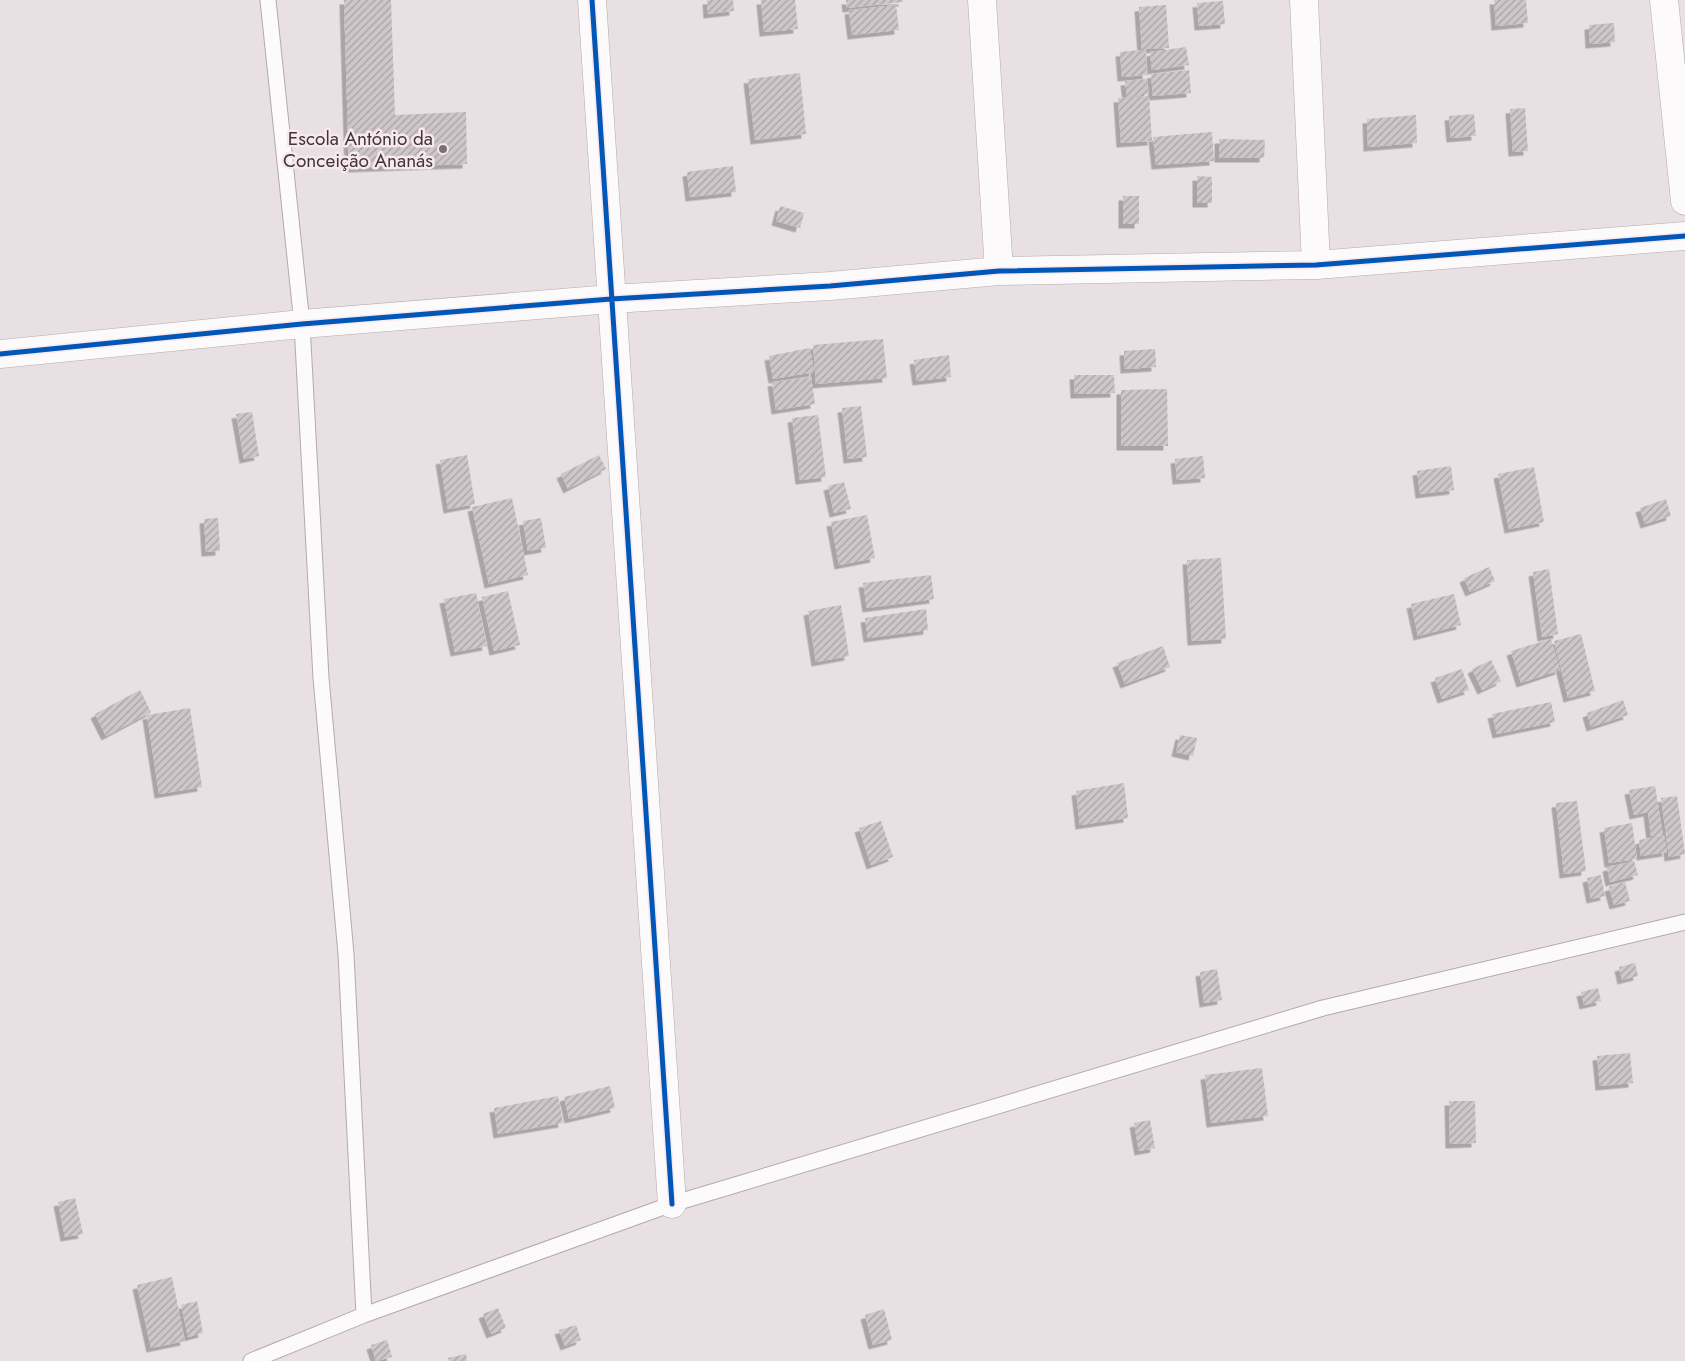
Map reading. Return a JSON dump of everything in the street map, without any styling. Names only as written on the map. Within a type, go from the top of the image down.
[{"type":"street","points":[[592,0],[672,1204]]},
{"type":"street","points":[[982,0],[999,271]]},
{"type":"street","points":[[1304,0],[1316,265]]},
{"type":"street","points":[[1664,0],[1685,201]]},
{"type":"street","points":[[0,354],[302,324],[611,299],[830,286],[999,271],[1316,265],[1685,236]]},
{"type":"lane","points":[[268,0],[302,324],[321,678],[346,954],[364,1315]]},
{"type":"lane","points":[[250,1361],[364,1315],[672,1204],[1323,1008],[1685,922]]},
{"type":"building","points":[[344,0],[391,0],[395,115],[466,112],[467,164],[349,168]]},
{"type":"building","points":[[707,0],[733,0],[734,11],[708,14]]},
{"type":"building","points":[[761,0],[795,0],[798,29],[764,32]]},
{"type":"building","points":[[846,0],[903,0],[903,2],[847,8]]},
{"type":"building","points":[[1494,0],[1526,0],[1528,23],[1496,26]]},
{"type":"building","points":[[1223,1],[1225,24],[1199,26],[1197,3]]},
{"type":"building","points":[[896,5],[899,30],[852,35],[849,10]]},
{"type":"building","points":[[1166,5],[1169,48],[1146,49],[1147,75],[1122,77],[1120,52],[1142,50],[1139,7]]},
{"type":"building","points":[[1614,23],[1615,42],[1590,44],[1589,25]]},
{"type":"building","points":[[1186,47],[1189,65],[1152,70],[1150,52]]},
{"type":"building","points":[[1189,70],[1191,93],[1153,96],[1151,74]]},
{"type":"building","points":[[800,73],[806,134],[755,140],[748,79]]},
{"type":"building","points":[[1147,79],[1149,94],[1127,97],[1125,81]]},
{"type":"building","points":[[1149,96],[1152,141],[1121,143],[1118,98]]},
{"type":"building","points":[[1525,108],[1528,151],[1513,152],[1510,109]]},
{"type":"building","points":[[1474,114],[1476,136],[1451,138],[1449,116]]},
{"type":"building","points":[[1416,115],[1417,143],[1368,147],[1367,119]]},
{"type":"building","points":[[1212,132],[1214,161],[1156,165],[1153,137]]},
{"type":"building","points":[[1219,139],[1265,140],[1264,158],[1219,158]]},
{"type":"building","points":[[733,166],[736,192],[690,197],[687,172]]},
{"type":"building","points":[[1197,176],[1212,177],[1212,203],[1197,203]]},
{"type":"building","points":[[1123,196],[1139,196],[1139,224],[1123,224]]},
{"type":"building","points":[[780,206],[804,213],[800,228],[776,221]]},
{"type":"building","points":[[883,339],[887,378],[816,384],[813,345]]},
{"type":"building","points":[[810,348],[814,372],[773,379],[769,356]]},
{"type":"building","points":[[1155,349],[1156,367],[1125,369],[1124,351]]},
{"type":"building","points":[[949,355],[951,377],[917,381],[914,360]]},
{"type":"building","points":[[1074,375],[1114,375],[1115,393],[1075,394]]},
{"type":"building","points":[[811,377],[815,404],[776,410],[772,382]]},
{"type":"building","points":[[1167,389],[1168,446],[1121,446],[1121,390]]},
{"type":"building","points":[[861,406],[867,457],[848,459],[842,408]]},
{"type":"building","points":[[252,412],[259,456],[244,459],[236,414]]},
{"type":"building","points":[[818,415],[826,477],[800,480],[792,418]]},
{"type":"building","points":[[467,455],[475,504],[448,509],[440,460]]},
{"type":"building","points":[[599,455],[606,469],[568,489],[561,474]]},
{"type":"building","points":[[1203,456],[1205,478],[1177,480],[1175,459]]},
{"type":"building","points":[[1451,466],[1454,490],[1420,494],[1417,471]]},
{"type":"building","points":[[1534,467],[1544,522],[1509,529],[1498,474]]},
{"type":"building","points":[[844,482],[851,509],[834,513],[828,486]]},
{"type":"building","points":[[512,498],[528,575],[489,584],[472,507]]},
{"type":"building","points":[[1666,499],[1671,516],[1645,524],[1640,508]]},
{"type":"building","points":[[867,515],[875,558],[839,565],[831,522]]},
{"type":"building","points":[[218,518],[220,551],[206,552],[204,519]]},
{"type":"building","points":[[541,518],[546,548],[528,551],[523,521]]},
{"type":"building","points":[[1221,558],[1226,639],[1192,641],[1187,560]]},
{"type":"building","points":[[1489,567],[1495,581],[1470,592],[1464,578]]},
{"type":"building","points":[[1549,569],[1558,634],[1542,637],[1533,572]]},
{"type":"building","points":[[931,575],[934,599],[867,608],[863,583]]},
{"type":"building","points":[[508,591],[520,645],[494,651],[482,597]]},
{"type":"building","points":[[476,593],[487,646],[455,652],[444,599]]},
{"type":"building","points":[[1454,594],[1461,625],[1418,636],[1411,604]]},
{"type":"building","points":[[841,605],[849,656],[816,662],[808,611]]},
{"type":"building","points":[[926,609],[928,630],[868,638],[865,618]]},
{"type":"building","points":[[1581,634],[1595,691],[1568,698],[1554,641]]},
{"type":"building","points":[[1551,639],[1560,670],[1521,683],[1511,651]]},
{"type":"building","points":[[1163,646],[1170,667],[1125,684],[1117,663]]},
{"type":"building","points":[[1491,660],[1501,681],[1482,690],[1472,669]]},
{"type":"building","points":[[1462,669],[1469,690],[1442,699],[1435,678]]},
{"type":"building","points":[[140,690],[151,712],[106,736],[95,714]]},
{"type":"building","points":[[1623,700],[1628,715],[1591,727],[1587,713]]},
{"type":"building","points":[[1551,702],[1555,722],[1497,734],[1492,714]]},
{"type":"building","points":[[190,708],[202,787],[159,794],[147,715]]},
{"type":"building","points":[[1180,735],[1197,738],[1193,756],[1176,752]]},
{"type":"building","points":[[1124,783],[1128,818],[1080,825],[1076,791]]},
{"type":"building","points":[[1655,786],[1663,835],[1651,836],[1648,812],[1634,815],[1629,790]]},
{"type":"building","points":[[1677,796],[1685,854],[1669,857],[1661,798]]},
{"type":"building","points":[[1577,801],[1586,871],[1564,874],[1556,803]]},
{"type":"building","points":[[881,821],[893,857],[871,865],[859,828]]},
{"type":"building","points":[[1632,823],[1637,859],[1609,863],[1604,828]]},
{"type":"building","points":[[1664,835],[1667,852],[1641,856],[1639,840]]},
{"type":"building","points":[[1634,861],[1638,875],[1610,882],[1607,867]]},
{"type":"building","points":[[1601,875],[1605,896],[1591,899],[1587,878]]},
{"type":"building","points":[[1625,882],[1630,901],[1614,905],[1609,887]]},
{"type":"building","points":[[1635,963],[1638,976],[1622,980],[1619,967]]},
{"type":"building","points":[[1217,969],[1222,1000],[1204,1003],[1200,972]]},
{"type":"building","points":[[1598,988],[1601,1001],[1584,1005],[1581,992]]},
{"type":"building","points":[[1630,1053],[1633,1083],[1600,1086],[1597,1056]]},
{"type":"building","points":[[1262,1068],[1268,1116],[1211,1123],[1205,1075]]},
{"type":"building","points":[[610,1086],[615,1108],[569,1119],[564,1097]]},
{"type":"building","points":[[558,1096],[563,1123],[498,1134],[494,1108]]},
{"type":"building","points":[[1449,1101],[1475,1101],[1476,1143],[1450,1144]]},
{"type":"building","points":[[1150,1120],[1155,1148],[1139,1151],[1134,1123]]},
{"type":"building","points":[[75,1198],[83,1234],[65,1237],[58,1202]]},
{"type":"building","points":[[172,1277],[185,1341],[151,1348],[137,1285]]},
{"type":"building","points":[[197,1301],[203,1333],[188,1337],[181,1305]]},
{"type":"building","points":[[498,1308],[506,1328],[491,1334],[483,1314]]},
{"type":"building","points":[[884,1309],[892,1340],[873,1345],[865,1315]]},
{"type":"building","points":[[576,1325],[581,1340],[565,1346],[559,1330]]},
{"type":"building","points":[[387,1340],[392,1357],[376,1361],[371,1345]]},
{"type":"building","points":[[466,1354],[467,1361],[449,1361],[448,1358]]},
{"type":"cycle path","points":[[592,0],[672,1204]]},
{"type":"cycle path","points":[[0,354],[302,324],[611,299],[830,286],[999,271],[1316,265],[1685,236]]},
{"type":"place","name":"Escola António da Conceição Ananás","points":[[443,149]]}]
